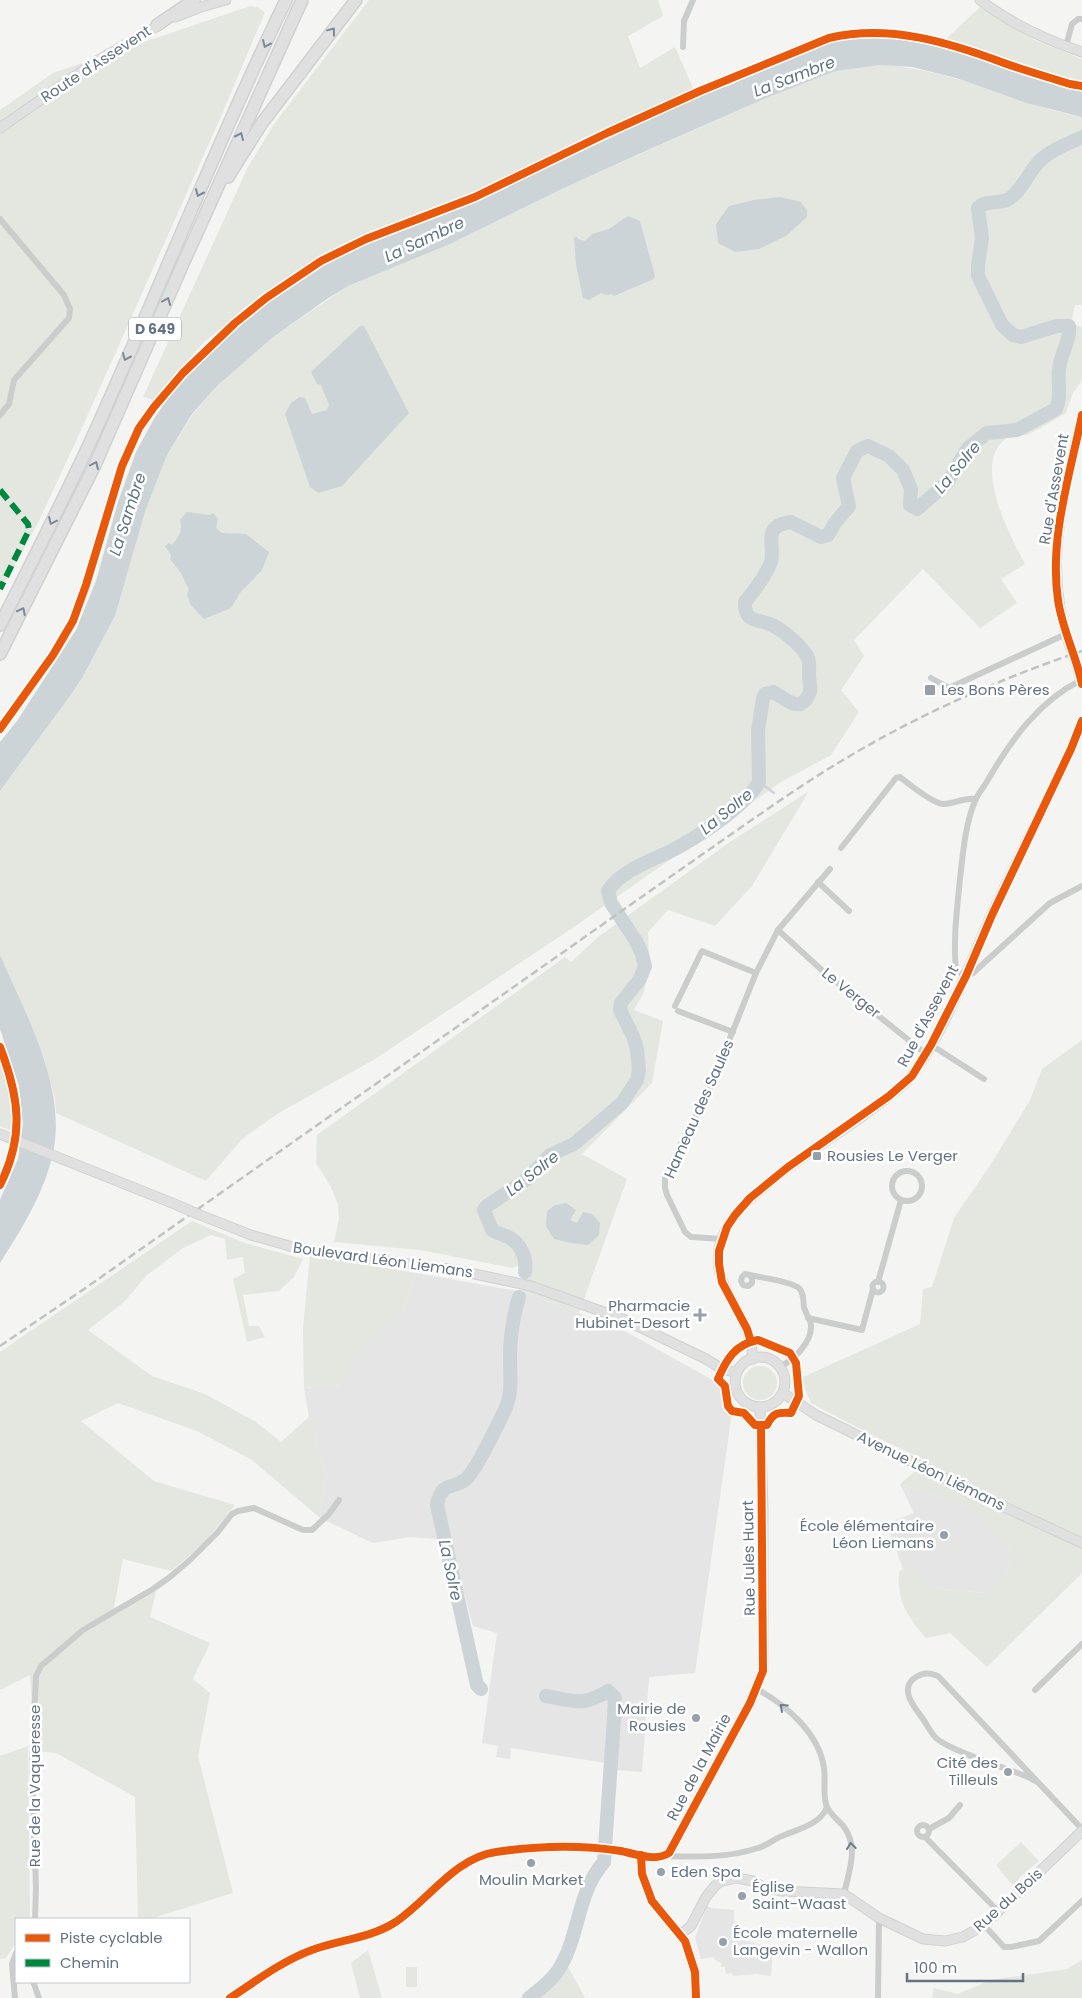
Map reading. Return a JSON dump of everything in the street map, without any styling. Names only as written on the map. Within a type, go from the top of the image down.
[{"type":"highway","points":[[157,26],[194,0]]},
{"type":"highway","name":"D 649","points":[[0,625],[37,554],[87,448],[173,250],[286,0]]},
{"type":"highway","name":"D 649","points":[[0,654],[95,465],[205,214],[302,0]]},
{"type":"highway","points":[[205,214],[262,124],[356,0]]},
{"type":"street","name":"Route d'Assevent","points":[[0,128],[95,62],[157,26],[201,7],[226,0]]},
{"type":"street","points":[[683,47],[684,21],[693,0]]},
{"type":"street","points":[[980,0],[1030,30],[1082,52]]},
{"type":"street","points":[[1066,46],[1072,24],[1078,19],[1082,19]]},
{"type":"street","points":[[0,218],[64,295],[70,308],[69,318],[14,380],[9,404],[0,415]]},
{"type":"street","name":"Rue d'Assevent","points":[[1082,415],[1062,512],[1056,554],[1057,594],[1066,634],[1082,682]]},
{"type":"street","points":[[931,678],[949,688],[1066,634]]},
{"type":"street","points":[[1082,682],[1057,694],[1030,718],[976,799],[970,814],[962,859],[954,954],[956,970],[966,976],[985,964],[1050,903],[1082,886]]},
{"type":"street","name":"Rue d'Assevent","points":[[753,1358],[749,1334],[722,1282],[719,1264],[722,1239],[735,1214],[750,1198],[906,1082],[926,1054],[966,976],[992,915],[1064,766],[1082,721]]},
{"type":"street","points":[[841,848],[896,778],[900,777],[934,801],[944,804],[966,798],[976,799]]},
{"type":"street","points":[[756,972],[702,952],[676,1008],[733,1032],[756,972],[778,930],[830,869]]},
{"type":"street","points":[[818,882],[850,911]]},
{"type":"street","name":"Le Verger","points":[[778,930],[825,973],[926,1054]]},
{"type":"street","name":"Hameau des Saules","points":[[722,1239],[691,1237],[685,1232],[666,1195],[665,1178],[691,1122],[702,1108],[733,1032]]},
{"type":"street","points":[[931,1045],[984,1079]]},
{"type":"street","name":"Boulevard Léon Liemans","points":[[4,1135],[177,1206],[267,1240],[307,1250],[456,1270],[532,1286],[623,1319],[706,1359],[722,1369],[737,1373]]},
{"type":"street","points":[[904,1171],[913,1172],[920,1178],[922,1183],[921,1192],[915,1199],[901,1200],[895,1196],[892,1189],[894,1178],[904,1171]]},
{"type":"street","points":[[808,1318],[862,1330],[873,1284],[878,1282],[901,1200]]},
{"type":"street","points":[[750,1275],[798,1288],[802,1292],[804,1308],[811,1328],[804,1345],[793,1359],[780,1367]]},
{"type":"street","points":[[753,1358],[769,1359],[780,1367],[785,1380],[783,1393],[774,1403],[760,1407],[748,1404],[739,1395],[735,1386],[737,1373],[741,1366],[753,1358]]},
{"type":"street","name":"Avenue Léon Liémans","points":[[783,1393],[816,1415],[1082,1543]]},
{"type":"street","name":"Rue Jules Huart","points":[[757,1689],[764,1666],[760,1407]]},
{"type":"street","name":"Rue de la Vaqueresse","points":[[34,1918],[36,1888],[32,1762],[36,1676],[41,1666],[83,1630],[170,1577],[217,1533],[232,1514],[254,1508],[303,1530],[312,1530],[330,1514],[338,1500]]},
{"type":"street","points":[[1035,1690],[1082,1644]]},
{"type":"street","points":[[1037,1782],[950,1747],[936,1739],[909,1699],[907,1690],[912,1680],[920,1674],[929,1673],[938,1676],[1082,1830]]},
{"type":"street","points":[[681,1934],[691,1926],[706,1897],[715,1886],[719,1882],[731,1878],[753,1881],[763,1887],[781,1891],[844,1894],[853,1851],[852,1843],[844,1828],[827,1808],[824,1765],[818,1747],[782,1704],[757,1689]]},
{"type":"street","name":"Rue de la Mairie","points":[[664,1856],[672,1849],[757,1689]]},
{"type":"street","points":[[928,1829],[949,1818],[960,1805]]},
{"type":"street","points":[[230,1998],[288,1961],[312,1950],[373,1932],[394,1923],[445,1880],[478,1857],[497,1852],[578,1848],[596,1848],[642,1855],[719,1856],[760,1848],[780,1836],[807,1827],[818,1820],[827,1808]]},
{"type":"street","points":[[928,1829],[922,1825],[917,1828],[917,1835],[925,1837],[998,1911]]},
{"type":"street","points":[[925,1837],[928,1835],[928,1829]]},
{"type":"street","name":"Rue du Bois","points":[[844,1894],[879,1918],[923,1939],[945,1941],[964,1937],[984,1925],[1082,1830]]},
{"type":"street","points":[[642,1855],[642,1874],[652,1901],[660,1913],[681,1934],[687,1947],[695,1972],[696,1998]]},
{"type":"street","points":[[984,1925],[1004,1946],[1011,1947],[1039,1941],[1082,1901]]},
{"type":"street","points":[[878,1998],[879,1918]]},
{"type":"street","points":[[15,1956],[12,1964],[15,1998]]},
{"type":"street","points":[[34,1984],[38,1998]]},
{"type":"shaded area","points":[[369,0],[658,0],[663,16],[628,36],[640,68],[675,47],[697,97],[688,92],[473,193],[403,220],[330,252],[267,291],[204,342],[153,400],[143,397],[248,167],[274,124]]},
{"type":"shaded area","points":[[250,6],[258,7],[265,12],[222,114],[38,523],[0,591],[0,110],[53,73]]},
{"type":"shaded area","points":[[980,7],[1034,40],[1082,59],[1082,88],[1030,76],[939,46]]},
{"type":"shaded area","points":[[880,65],[936,73],[1040,106],[1082,117],[1082,305],[1075,305],[1071,324],[1082,327],[1081,382],[1073,393],[1066,413],[1030,434],[1012,436],[1004,440],[995,452],[992,466],[997,501],[1025,564],[1001,579],[1017,603],[980,628],[923,569],[854,640],[864,656],[841,690],[859,712],[831,755],[781,782],[571,929],[375,1059],[277,1114],[242,1139],[206,1181],[56,1113],[55,1099],[44,1058],[0,955],[0,791],[82,678],[115,616],[145,512],[161,470],[167,455],[193,414],[217,386],[272,338],[348,286],[450,244],[564,188],[771,96],[836,71]]},
{"type":"shaded area","points":[[809,791],[752,886],[715,926],[668,910],[648,932],[649,964],[644,992],[634,1010],[663,1021],[652,1083],[582,1154],[627,1179],[579,1313],[523,1292],[530,1262],[512,1268],[420,1250],[334,1242],[339,1219],[338,1205],[331,1187],[316,1163],[317,1135],[565,957],[571,962],[598,937],[727,844]]},
{"type":"shaded area","points":[[1082,1040],[1082,1573],[987,1667],[950,1633],[926,1638],[905,1608],[900,1592],[899,1572],[907,1565],[932,1588],[986,1593],[1010,1570],[1009,1547],[966,1505],[900,1484],[927,1461],[811,1403],[801,1378],[920,1324],[923,1289],[932,1287],[954,1218],[991,1164],[1030,1100],[1042,1069]]},
{"type":"shaded area","points":[[0,1056],[11,1093],[14,1112],[14,1132],[0,1126]]},
{"type":"shaded area","points":[[192,1221],[245,1243],[303,1259],[294,1277],[279,1291],[243,1295],[249,1326],[259,1326],[265,1337],[247,1342],[233,1279],[245,1273],[243,1257],[227,1260],[225,1239],[211,1235],[183,1248],[147,1275],[124,1302],[88,1330],[152,1376],[205,1394],[256,1422],[281,1442],[309,1417],[326,1473],[320,1518],[252,1460],[197,1431],[118,1403],[81,1421],[154,1481],[235,1505],[204,1543],[171,1571],[123,1559],[114,1608],[156,1591],[150,1617],[210,1643],[193,1679],[210,1693],[198,1756],[233,1893],[153,1918],[138,1918],[135,1797],[56,1753],[35,1751],[30,1675],[0,1690],[0,1352]]},
{"type":"shaded area","points":[[310,1256],[416,1273],[404,1309],[353,1360],[341,1384],[304,1388],[303,1328]]},
{"type":"shaded area","points":[[416,1273],[523,1292],[621,1329],[727,1388],[733,1405],[695,1673],[649,1677],[642,1772],[617,1770],[606,1763],[511,1748],[510,1759],[496,1757],[498,1746],[482,1743],[497,1633],[473,1626],[451,1544],[437,1539],[410,1537],[373,1543],[320,1518],[326,1473],[309,1417],[304,1388],[341,1384],[352,1360],[404,1309]]},
{"type":"shaded area","points":[[760,1366],[767,1367],[772,1371],[776,1376],[776,1390],[772,1395],[767,1399],[760,1400],[753,1399],[748,1395],[744,1390],[743,1383],[744,1376],[748,1371],[753,1367]]},
{"type":"shaded area","name":"École élémentaire Léon Liemans","points":[[900,1484],[966,1505],[1009,1547],[1010,1570],[986,1593],[932,1588],[903,1569],[887,1523],[914,1513]]},
{"type":"shaded area","points":[[28,1746],[30,1918],[15,1918],[15,1944],[6,1958],[0,1959],[0,1756]]},
{"type":"shaded area","points":[[1021,1842],[1039,1861],[1020,1877],[1014,1887],[996,1865]]},
{"type":"shaded area","name":"École maternelle Langevin - Wallon","points":[[707,1906],[734,1910],[735,1937],[773,1949],[771,1976],[757,1974],[733,1976],[732,1973],[726,1974],[725,1967],[721,1967],[721,1963],[714,1959],[714,1957],[701,1959],[695,1938]]},
{"type":"shaded area","points":[[368,1950],[382,1998],[360,1998],[351,1963]]},
{"type":"shaded area","points":[[561,1954],[585,1998],[524,1998],[554,1969]]},
{"type":"shaded area","points":[[1082,1960],[1082,1998],[932,1998],[934,1988],[958,1994],[991,1980],[1067,1969]]},
{"type":"shaded area","points":[[406,1967],[417,1967],[417,1987],[406,1987]]},
{"type":"water","name":"La Sambre","points":[[859,37],[895,39],[939,46],[1030,76],[1082,88],[1082,117],[1027,103],[956,78],[912,67],[880,65],[836,71],[771,96],[639,154],[564,188],[450,244],[348,286],[327,299],[272,338],[217,386],[192,414],[167,455],[161,470],[145,512],[115,616],[82,678],[0,791],[0,742],[17,721],[76,630],[96,581],[118,502],[136,452],[155,417],[172,393],[195,368],[256,311],[331,261],[377,239],[477,200],[706,93],[731,85],[757,71],[830,41]]},
{"type":"water","points":[[780,197],[801,202],[807,211],[807,217],[786,236],[759,249],[735,252],[718,243],[716,224],[729,206],[754,200]]},
{"type":"water","points":[[628,216],[640,221],[655,276],[654,279],[614,296],[601,293],[589,300],[583,298],[576,265],[574,238],[577,237],[585,241],[592,234],[609,229]]},
{"type":"water","points":[[360,326],[364,326],[409,413],[342,486],[318,493],[310,487],[285,414],[291,403],[299,397],[305,398],[312,414],[327,410],[329,405],[321,385],[317,384],[311,372]]},
{"type":"water","points":[[187,512],[210,515],[213,513],[218,519],[216,528],[222,533],[246,534],[269,552],[262,570],[240,593],[231,608],[204,619],[190,604],[187,594],[189,590],[181,573],[170,559],[171,555],[165,546],[169,543],[172,545],[177,539],[181,530],[180,520]]},
{"type":"water","points":[[0,955],[43,1057],[51,1084],[55,1112],[55,1138],[50,1165],[41,1191],[22,1228],[0,1263],[0,1200],[18,1159],[23,1124],[19,1086],[0,1029]]},
{"type":"water","points":[[566,1203],[576,1210],[570,1220],[577,1223],[583,1212],[592,1214],[600,1223],[599,1235],[588,1245],[554,1239],[546,1226],[547,1211],[555,1205]]},
{"type":"waterway","name":"La Solre","points":[[525,1272],[524,1256],[519,1246],[511,1239],[492,1230],[484,1210],[527,1179],[550,1155],[574,1144],[622,1103],[637,1080],[639,1070],[637,1049],[633,1036],[620,1010],[621,1003],[640,979],[645,966],[636,941],[611,903],[608,891],[619,878],[692,839],[718,822],[743,802],[759,782],[758,731],[765,694],[773,692],[787,701],[800,704],[810,692],[809,660],[806,654],[793,640],[778,629],[750,618],[745,609],[745,602],[763,578],[771,562],[772,532],[781,524],[791,522],[821,537],[828,535],[849,506],[843,478],[857,451],[868,446],[889,456],[903,470],[911,489],[910,505],[917,509],[947,483],[968,448],[987,433],[1017,430],[1056,409],[1059,399],[1060,364],[1068,337],[1069,326],[1057,326],[1021,337],[1013,335],[1002,325],[978,276],[982,238],[978,208],[984,204],[1003,201],[1012,197],[1039,161],[1058,148],[1082,137]]},
{"type":"waterway","points":[[759,782],[774,793]]},
{"type":"waterway","name":"La Solre","points":[[481,1689],[477,1685],[437,1505],[439,1497],[445,1488],[459,1484],[472,1472],[504,1411],[510,1389],[511,1334],[519,1297]]},
{"type":"waterway","name":"La Solre","points":[[529,1998],[557,1972],[570,1945],[588,1888],[604,1862],[614,1718],[615,1698],[608,1691],[584,1701],[571,1701],[546,1696]]},
{"type":"railway","points":[[0,1346],[808,782],[871,744],[930,713],[990,686],[1082,651]]},
{"type":"marked path","points":[[0,490],[28,524],[29,530],[0,589]]},
{"type":"cycle path","points":[[0,729],[53,655],[73,621],[86,585],[122,466],[139,428],[183,373],[235,323],[266,298],[321,261],[366,239],[475,197],[607,133],[700,91],[829,38],[851,34],[874,33],[918,37],[961,48],[1070,84],[1082,86]]},
{"type":"cycle path","points":[[1082,415],[1062,507],[1056,553],[1056,577],[1060,611],[1082,684]]},
{"type":"cycle path","points":[[751,1342],[747,1329],[722,1282],[719,1251],[727,1227],[750,1198],[788,1167],[889,1096],[912,1076],[931,1045],[966,976],[992,915],[1071,749],[1082,721]]},
{"type":"cycle path","points":[[0,1047],[12,1083],[16,1116],[16,1133],[13,1149],[0,1185]]},
{"type":"cycle path","points":[[758,1340],[790,1353],[796,1363],[799,1396],[791,1413],[776,1414],[767,1425],[755,1425],[744,1413],[732,1411],[728,1406],[725,1386],[718,1379],[724,1365],[737,1349],[758,1340]]},
{"type":"cycle path","points":[[230,1998],[290,1960],[312,1950],[375,1932],[394,1923],[454,1871],[481,1856],[496,1852],[543,1847],[606,1849],[652,1857],[664,1856],[669,1853],[750,1703],[763,1671],[761,1425]]},
{"type":"cycle path","points":[[641,1855],[642,1874],[652,1901],[685,1941],[695,1972],[696,1998]]},
{"type":"place","name":"Les Bons Pères","points":[[930,690]]},
{"type":"place","name":"Rousies Le Verger","points":[[817,1156]]},
{"type":"place","name":"Pharmacie Hubinet-Desort","points":[[700,1315]]},
{"type":"place","name":"École élémentaire Léon Liemans","points":[[944,1535]]},
{"type":"place","name":"Mairie de Rousies","points":[[696,1718]]},
{"type":"place","name":"Cité des Tilleuls","points":[[1008,1772]]},
{"type":"place","name":"Moulin Market","points":[[531,1863]]},
{"type":"place","name":"Eden Spa","points":[[661,1872]]},
{"type":"place","name":"Église Saint-Waast","points":[[742,1896]]},
{"type":"place","name":"École maternelle Langevin - Wallon","points":[[723,1942]]}]
